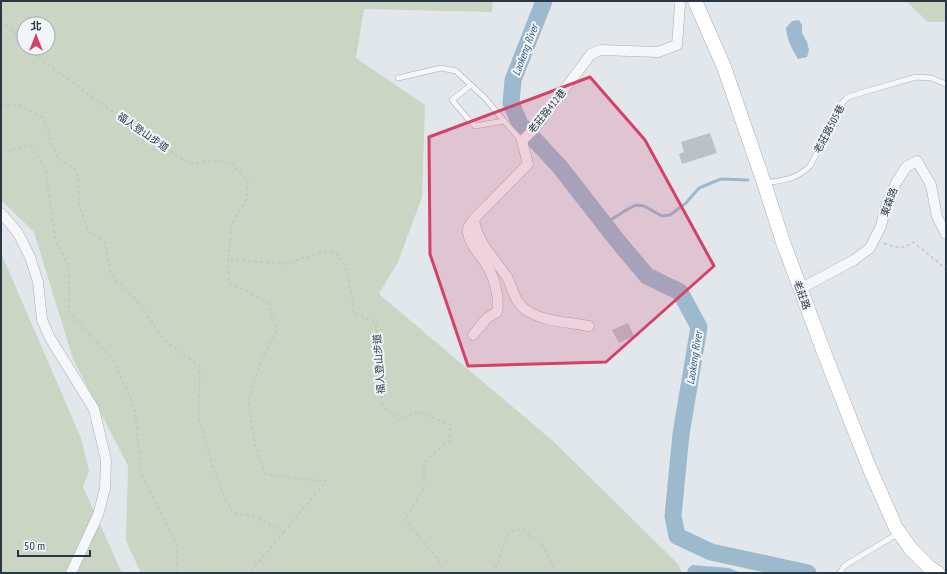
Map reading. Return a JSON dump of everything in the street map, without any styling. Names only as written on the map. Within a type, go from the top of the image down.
[{"type":"street","name":"老莊路412巷","points":[[474,335],[487,318],[497,312],[499,306],[491,273],[470,240],[468,227],[528,164],[522,141],[536,127],[591,54],[601,50],[658,52],[677,45],[679,1]]},
{"type":"street","name":"老莊路","points":[[695,1],[724,67],[800,289],[869,467],[896,528],[928,567],[938,573]]},
{"type":"street","name":"東森路","points":[[800,289],[854,260],[870,248],[881,226],[887,203],[896,183],[906,167],[917,161],[931,185],[937,217],[946,234]]},
{"type":"street","points":[[1,213],[18,233],[30,257],[38,282],[42,320],[50,338],[94,409],[106,460],[105,489],[98,515],[72,573]]},
{"type":"street","points":[[474,219],[480,238],[494,261],[506,276],[513,294],[520,304],[530,312],[556,321],[589,326]]},
{"type":"lane","points":[[398,78],[441,68],[456,72],[485,98],[522,141]]},
{"type":"lane","name":"老莊路505巷","points":[[764,183],[786,180],[802,173],[810,166],[843,102],[848,98],[916,77],[931,78],[946,84]]},
{"type":"lane","points":[[471,85],[452,100],[469,120],[475,126],[504,121]]},
{"type":"lane","points":[[840,573],[844,566],[900,532]]},
{"type":"path","points":[[1,21],[16,35]]},
{"type":"path","name":"福人登山步道","points":[[38,56],[59,73],[152,140],[190,164],[217,160],[232,164],[248,182],[247,197],[232,225],[228,259],[285,264],[320,252],[336,253],[346,266],[354,312],[376,323],[382,406],[399,419],[418,412],[451,425],[450,440],[424,462],[424,487],[405,520],[437,558],[444,573]]},
{"type":"path","points":[[1,106],[19,105],[43,118],[57,158],[76,170],[80,209],[89,232],[105,242],[111,275],[138,302],[164,340],[200,367],[199,417],[213,468],[223,494],[233,513],[256,517],[284,532]]},
{"type":"path","points":[[1,153],[29,146],[45,167],[56,242],[69,267],[69,312],[114,361],[135,410],[141,473],[177,546],[176,573]]},
{"type":"path","points":[[874,239],[893,247],[905,248],[913,242],[944,267],[946,271]]},
{"type":"path","points":[[228,259],[229,282],[267,302],[277,328],[261,360],[248,402],[255,444],[266,474],[326,481],[249,573]]},
{"type":"path","points":[[491,573],[498,564],[508,532],[522,529],[542,544],[552,564],[553,573]]},
{"type":"highlighted area","points":[[590,77],[645,140],[714,266],[606,362],[468,366],[430,254],[429,137]]},
{"type":"green space","points":[[1,1],[493,1],[492,12],[364,9],[356,58],[425,105],[422,197],[398,262],[379,294],[553,441],[678,564],[682,573],[141,573],[126,541],[128,466],[73,359],[34,232],[1,200]]},
{"type":"green space","points":[[906,1],[946,1],[946,22],[928,22]]},
{"type":"green space","points":[[1,253],[81,438],[89,471],[83,487],[122,573],[1,573]]},
{"type":"water","points":[[799,20],[802,25],[802,33],[809,50],[807,57],[798,59],[790,44],[786,28],[792,21]]},
{"type":"water","points":[[692,565],[729,568],[741,573],[689,573],[687,570]]},
{"type":"building","points":[[710,133],[717,153],[682,164],[679,154],[684,152],[681,142]]},
{"type":"building","points":[[628,323],[634,336],[619,343],[612,330]]},
{"type":"waterway","name":"Laokeng River","points":[[544,1],[513,80],[511,103],[520,124],[560,167],[647,276],[680,292],[699,327],[681,434],[673,516],[677,536],[711,552],[808,573]]},
{"type":"waterway","points":[[604,224],[636,205],[644,206],[662,216],[670,215],[686,203],[699,188],[721,179],[748,180]]},
{"type":"waterway","name":"Laokeng River","points":[[782,567],[782,573]]}]
